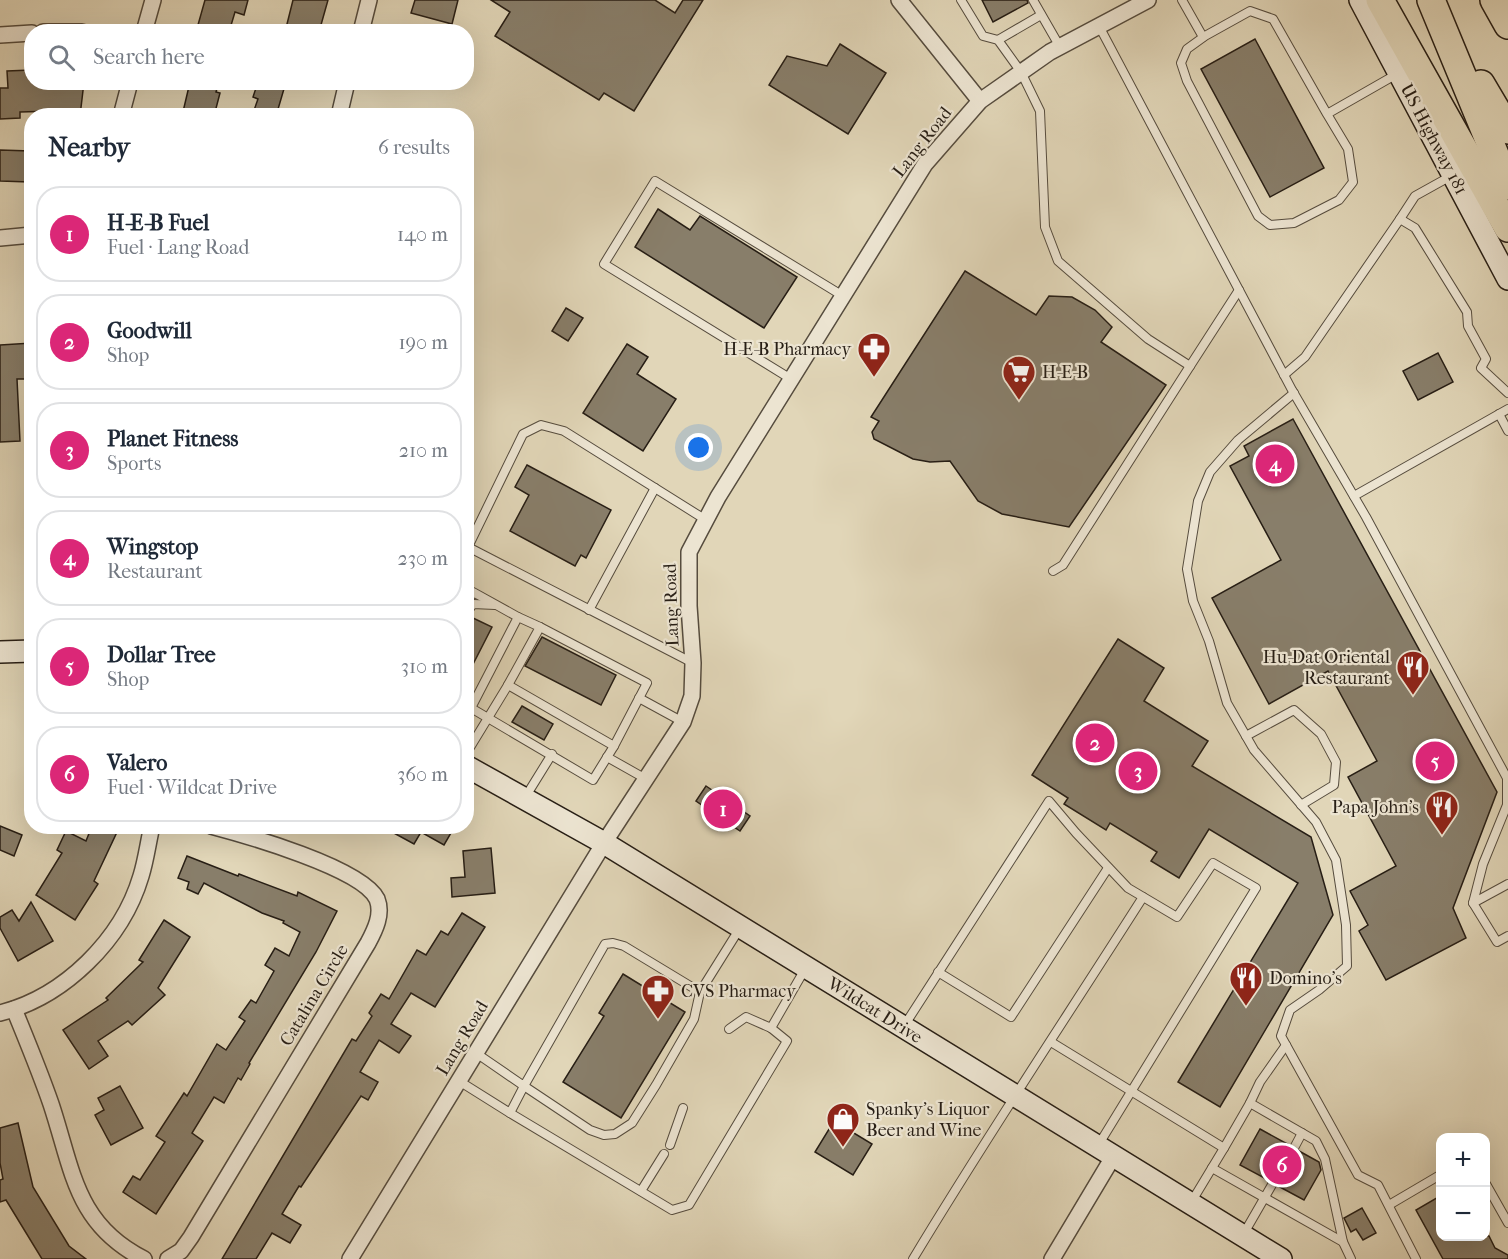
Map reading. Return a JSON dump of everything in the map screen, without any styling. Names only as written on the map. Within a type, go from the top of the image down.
[{"type":"highway","points":[[1380,0],[1508,228]]},
{"type":"highway","points":[[1431,0],[1508,130]]},
{"type":"highway","points":[[1431,0],[1508,186]]},
{"type":"highway","points":[[1494,0],[1508,25]]},
{"type":"main road","name":"US Highway 181","points":[[1360,0],[1508,279]]},
{"type":"main road","points":[[0,652],[24,651]]},
{"type":"main road","name":"Wildcat Drive","points":[[474,770],[604,843],[1281,1259]]},
{"type":"street","points":[[146,24],[153,0]]},
{"type":"street","points":[[363,24],[369,0]]},
{"type":"street","points":[[899,0],[980,101]]},
{"type":"street","name":"Lang Road","points":[[350,1259],[604,843],[683,722],[692,696],[693,663],[688,606],[688,552],[925,164],[980,101],[1059,47],[1148,0]]},
{"type":"street","points":[[0,35],[24,34]]},
{"type":"street","points":[[123,108],[128,90]]},
{"type":"street","points":[[341,108],[345,90]]},
{"type":"street","points":[[0,238],[24,236]]},
{"type":"street","points":[[144,1259],[128,1250],[98,1225],[82,1200],[51,1104],[7,1011],[36,1000],[59,985],[80,969],[113,934],[128,908],[141,877],[150,834]]},
{"type":"street","name":"Catalina Circle","points":[[168,1259],[181,1251],[191,1237],[377,925],[379,908],[377,899],[360,882],[307,857],[241,834]]},
{"type":"street","points":[[1052,1259],[1105,1152]]},
{"type":"lane","points":[[961,0],[983,36],[998,40],[1021,72],[1040,111],[1044,227],[1058,261],[1148,339],[1190,366]]},
{"type":"lane","points":[[1033,0],[1059,47]]},
{"type":"lane","points":[[1182,0],[1203,37]]},
{"type":"lane","points":[[1250,11],[1273,19],[1327,114],[1348,149],[1353,182],[1339,200],[1294,223],[1270,225],[1258,216],[1187,81],[1181,63],[1187,49],[1203,37],[1250,11]]},
{"type":"lane","points":[[998,40],[1041,15]]},
{"type":"lane","points":[[1099,26],[1284,375],[1504,765],[1507,778],[1507,806],[1483,864],[1473,903],[1497,942],[1508,936]]},
{"type":"lane","points":[[1327,114],[1399,73]]},
{"type":"lane","points":[[1284,375],[1305,357],[1401,219],[1415,195],[1453,175]]},
{"type":"lane","points":[[791,380],[604,264],[655,181],[843,296]]},
{"type":"lane","points":[[1401,219],[1415,228],[1467,312],[1468,326],[1486,359],[1481,368],[1508,393]]},
{"type":"lane","points":[[1053,571],[1063,565],[1239,290]]},
{"type":"lane","points":[[1294,393],[1238,440],[1210,472],[1198,501],[1187,569],[1193,602],[1209,641],[1227,703],[1254,750],[1316,822],[1336,860],[1346,925],[1347,966],[1319,990],[1290,1010],[1281,1036],[1358,1175],[1378,1185],[1416,1259]]},
{"type":"lane","points":[[1354,496],[1508,409]]},
{"type":"lane","points":[[1499,414],[1508,430]]},
{"type":"lane","points":[[474,535],[523,434],[541,425],[564,431],[706,520]]},
{"type":"lane","points":[[589,610],[655,488]]},
{"type":"lane","points":[[474,550],[693,663]]},
{"type":"lane","points":[[474,593],[647,683],[614,746],[593,780],[474,710]]},
{"type":"lane","points":[[474,604],[497,605]]},
{"type":"lane","points":[[474,702],[518,617]]},
{"type":"lane","points":[[474,741],[540,627]]},
{"type":"lane","points":[[508,685],[614,746]]},
{"type":"lane","points":[[639,698],[683,722]]},
{"type":"lane","points":[[1246,736],[1294,710],[1321,734],[1336,762],[1334,785],[1301,805]]},
{"type":"lane","points":[[525,798],[552,754]]},
{"type":"lane","points":[[607,758],[646,779]]},
{"type":"lane","points":[[903,1027],[1049,801],[1128,888],[1177,918],[1213,863],[1256,888],[1131,1092],[1105,1152]]},
{"type":"lane","points":[[938,972],[1011,1017],[1108,868]]},
{"type":"lane","points":[[1473,903],[1508,884]]},
{"type":"lane","points":[[913,1259],[1014,1096],[1143,897]]},
{"type":"lane","points":[[476,1053],[590,1130],[604,1135],[615,1134],[632,1123],[656,1085],[694,1019],[700,992],[740,927]]},
{"type":"lane","points":[[510,1113],[605,944],[624,945],[700,992]]},
{"type":"lane","points":[[771,1028],[806,968]]},
{"type":"lane","points":[[459,1081],[672,1210],[689,1205],[787,1041],[771,1028],[746,1017],[729,1029]]},
{"type":"lane","points":[[1051,1042],[1224,1148]]},
{"type":"lane","points":[[1190,1204],[1260,1082],[1286,1045]]},
{"type":"lane","points":[[1250,1103],[1316,1141],[1325,1159],[1343,1242],[1351,1259]]},
{"type":"lane","points":[[670,1145],[683,1108]]},
{"type":"lane","points":[[1294,1148],[1302,1133]]},
{"type":"lane","points":[[641,1191],[664,1154]]},
{"type":"lane","points":[[1212,1168],[1343,1242]]},
{"type":"lane","points":[[1389,1205],[1436,1177]]},
{"type":"lane","points":[[1243,1236],[1273,1183]]},
{"type":"lane","points":[[1487,1187],[1508,1223]]},
{"type":"building","points":[[205,0],[248,0],[244,15],[235,12],[231,24],[198,24]]},
{"type":"building","points":[[293,0],[328,0],[321,24],[287,24]]},
{"type":"building","points":[[415,0],[458,0],[452,24],[411,13]]},
{"type":"building","points":[[491,0],[655,0],[675,13],[683,0],[703,0],[634,111],[604,93],[599,100],[495,36],[510,12]]},
{"type":"building","points":[[982,0],[1027,0],[1028,3],[993,22]]},
{"type":"building","points":[[1255,39],[1324,168],[1270,197],[1201,69]]},
{"type":"building","points":[[840,44],[886,73],[848,134],[769,85],[787,56],[827,66]]},
{"type":"building","points":[[24,70],[24,90],[83,90],[81,108],[24,108],[24,112],[20,112],[20,118],[0,119],[0,88],[8,88],[7,71]]},
{"type":"building","points":[[188,90],[217,90],[216,92],[220,93],[216,108],[184,108]]},
{"type":"building","points":[[255,90],[284,90],[278,108],[255,108],[258,99],[253,97]]},
{"type":"building","points":[[0,150],[24,151],[24,182],[0,181]]},
{"type":"building","points":[[658,209],[690,230],[700,216],[797,277],[764,328],[635,247]]},
{"type":"building","name":"H-E-B","points":[[965,271],[1036,315],[1049,296],[1072,297],[1095,310],[1112,327],[1101,342],[1166,385],[1069,527],[1002,514],[978,501],[950,461],[930,462],[913,459],[874,439],[872,432],[879,421],[871,417]]},
{"type":"building","points":[[566,308],[583,318],[568,341],[552,331]]},
{"type":"building","points":[[24,344],[24,379],[17,379],[20,441],[0,442],[0,345]]},
{"type":"building","points":[[627,344],[648,357],[637,374],[676,399],[643,451],[583,413]]},
{"type":"building","points":[[1438,353],[1453,382],[1418,400],[1403,371]]},
{"type":"building","points":[[1293,419],[1497,792],[1453,908],[1466,938],[1386,980],[1359,931],[1368,925],[1350,891],[1396,866],[1348,777],[1377,761],[1328,671],[1269,704],[1212,598],[1281,560],[1230,466],[1249,456],[1244,446]]},
{"type":"building","points":[[527,465],[611,510],[586,558],[581,555],[575,566],[510,531],[529,495],[515,487]]},
{"type":"building","points":[[474,618],[492,627],[474,662]]},
{"type":"building","points":[[542,637],[616,675],[601,705],[525,666]]},
{"type":"building","points":[[1118,639],[1164,668],[1144,701],[1208,741],[1192,766],[1311,837],[1333,915],[1220,1107],[1178,1082],[1298,883],[1209,829],[1179,878],[1151,861],[1157,852],[1110,823],[1106,830],[1064,804],[1068,798],[1032,775]]},
{"type":"building","points":[[522,706],[553,724],[544,740],[512,722]]},
{"type":"building","points":[[706,786],[750,816],[740,831],[696,801]]},
{"type":"building","points":[[0,826],[22,835],[14,856],[0,850]]},
{"type":"building","points":[[65,834],[72,834],[86,841],[89,834],[116,834],[94,881],[98,884],[75,920],[36,895],[62,853],[57,850]]},
{"type":"building","points":[[396,834],[420,834],[414,844]]},
{"type":"building","points":[[425,834],[450,834],[444,845]]},
{"type":"building","points":[[491,848],[495,893],[452,897],[451,878],[465,877],[463,851]]},
{"type":"building","points":[[187,856],[297,896],[298,892],[337,911],[316,952],[241,1080],[238,1078],[224,1103],[214,1097],[192,1133],[203,1141],[156,1214],[123,1192],[133,1176],[140,1180],[165,1142],[156,1136],[184,1093],[187,1096],[217,1044],[226,1050],[245,1021],[239,1017],[251,1000],[256,1003],[274,971],[265,965],[275,948],[289,956],[300,932],[283,923],[284,921],[262,913],[204,883],[198,894],[187,889],[189,882],[178,878]]},
{"type":"building","points":[[31,902],[53,941],[18,961],[0,928],[0,917],[12,910],[19,921]]},
{"type":"building","points":[[462,913],[485,927],[435,1007],[411,993],[391,1024],[411,1036],[399,1053],[379,1040],[360,1072],[378,1082],[368,1100],[361,1096],[282,1214],[301,1225],[290,1243],[272,1233],[256,1259],[222,1259],[352,1039],[356,1041],[372,1016],[369,1013],[381,994],[389,999],[417,950],[426,955],[441,931],[448,935]]},
{"type":"building","points":[[164,920],[190,937],[158,988],[165,995],[132,1025],[128,1021],[98,1041],[108,1056],[89,1069],[63,1030],[108,1000],[106,998],[143,962],[139,960]]},
{"type":"building","name":"CVS Pharmacy","points":[[623,974],[685,1012],[621,1118],[563,1082],[604,1016],[599,1013]]},
{"type":"building","points":[[120,1086],[143,1128],[111,1145],[95,1115],[104,1110],[98,1098]]},
{"type":"building","name":"Spanky's Liquor Beer and Wine","points":[[834,1121],[872,1144],[853,1175],[815,1152]]},
{"type":"building","points":[[18,1123],[33,1187],[69,1246],[86,1259],[42,1259],[6,1200],[0,1202],[0,1180],[3,1179],[0,1163],[0,1128]]},
{"type":"building","points":[[1260,1129],[1289,1145],[1288,1149],[1291,1153],[1295,1154],[1299,1151],[1319,1162],[1321,1170],[1304,1200],[1278,1186],[1275,1178],[1268,1180],[1240,1165]]},
{"type":"building","points":[[1436,1198],[1436,1241],[1490,1241],[1490,1238],[1495,1248],[1508,1255],[1508,1259],[1443,1259],[1416,1210]]},
{"type":"building","points":[[1362,1208],[1376,1233],[1363,1240],[1356,1229],[1351,1232],[1344,1218]]},
{"type":"place","name":"H-E-B Pharmacy","points":[[874,378]]},
{"type":"place","name":"H-E-B","points":[[1019,401]]},
{"type":"place","name":"Wingstop","points":[[1275,464]]},
{"type":"place","name":"Hu-Dat Oriental Restaurant","points":[[1413,696]]},
{"type":"place","name":"Goodwill","points":[[1095,743]]},
{"type":"place","name":"Dollar Tree","points":[[1435,761]]},
{"type":"place","name":"Planet Fitness","points":[[1138,771]]},
{"type":"place","name":"H-E-B Fuel","points":[[723,809]]},
{"type":"place","name":"Papa John's","points":[[1442,836]]},
{"type":"place","name":"Domino's","points":[[1246,1007]]},
{"type":"place","name":"CVS Pharmacy","points":[[658,1020]]},
{"type":"place","name":"Spanky's Liquor Beer and Wine","points":[[843,1148]]},
{"type":"place","name":"Valero","points":[[1282,1165]]}]
